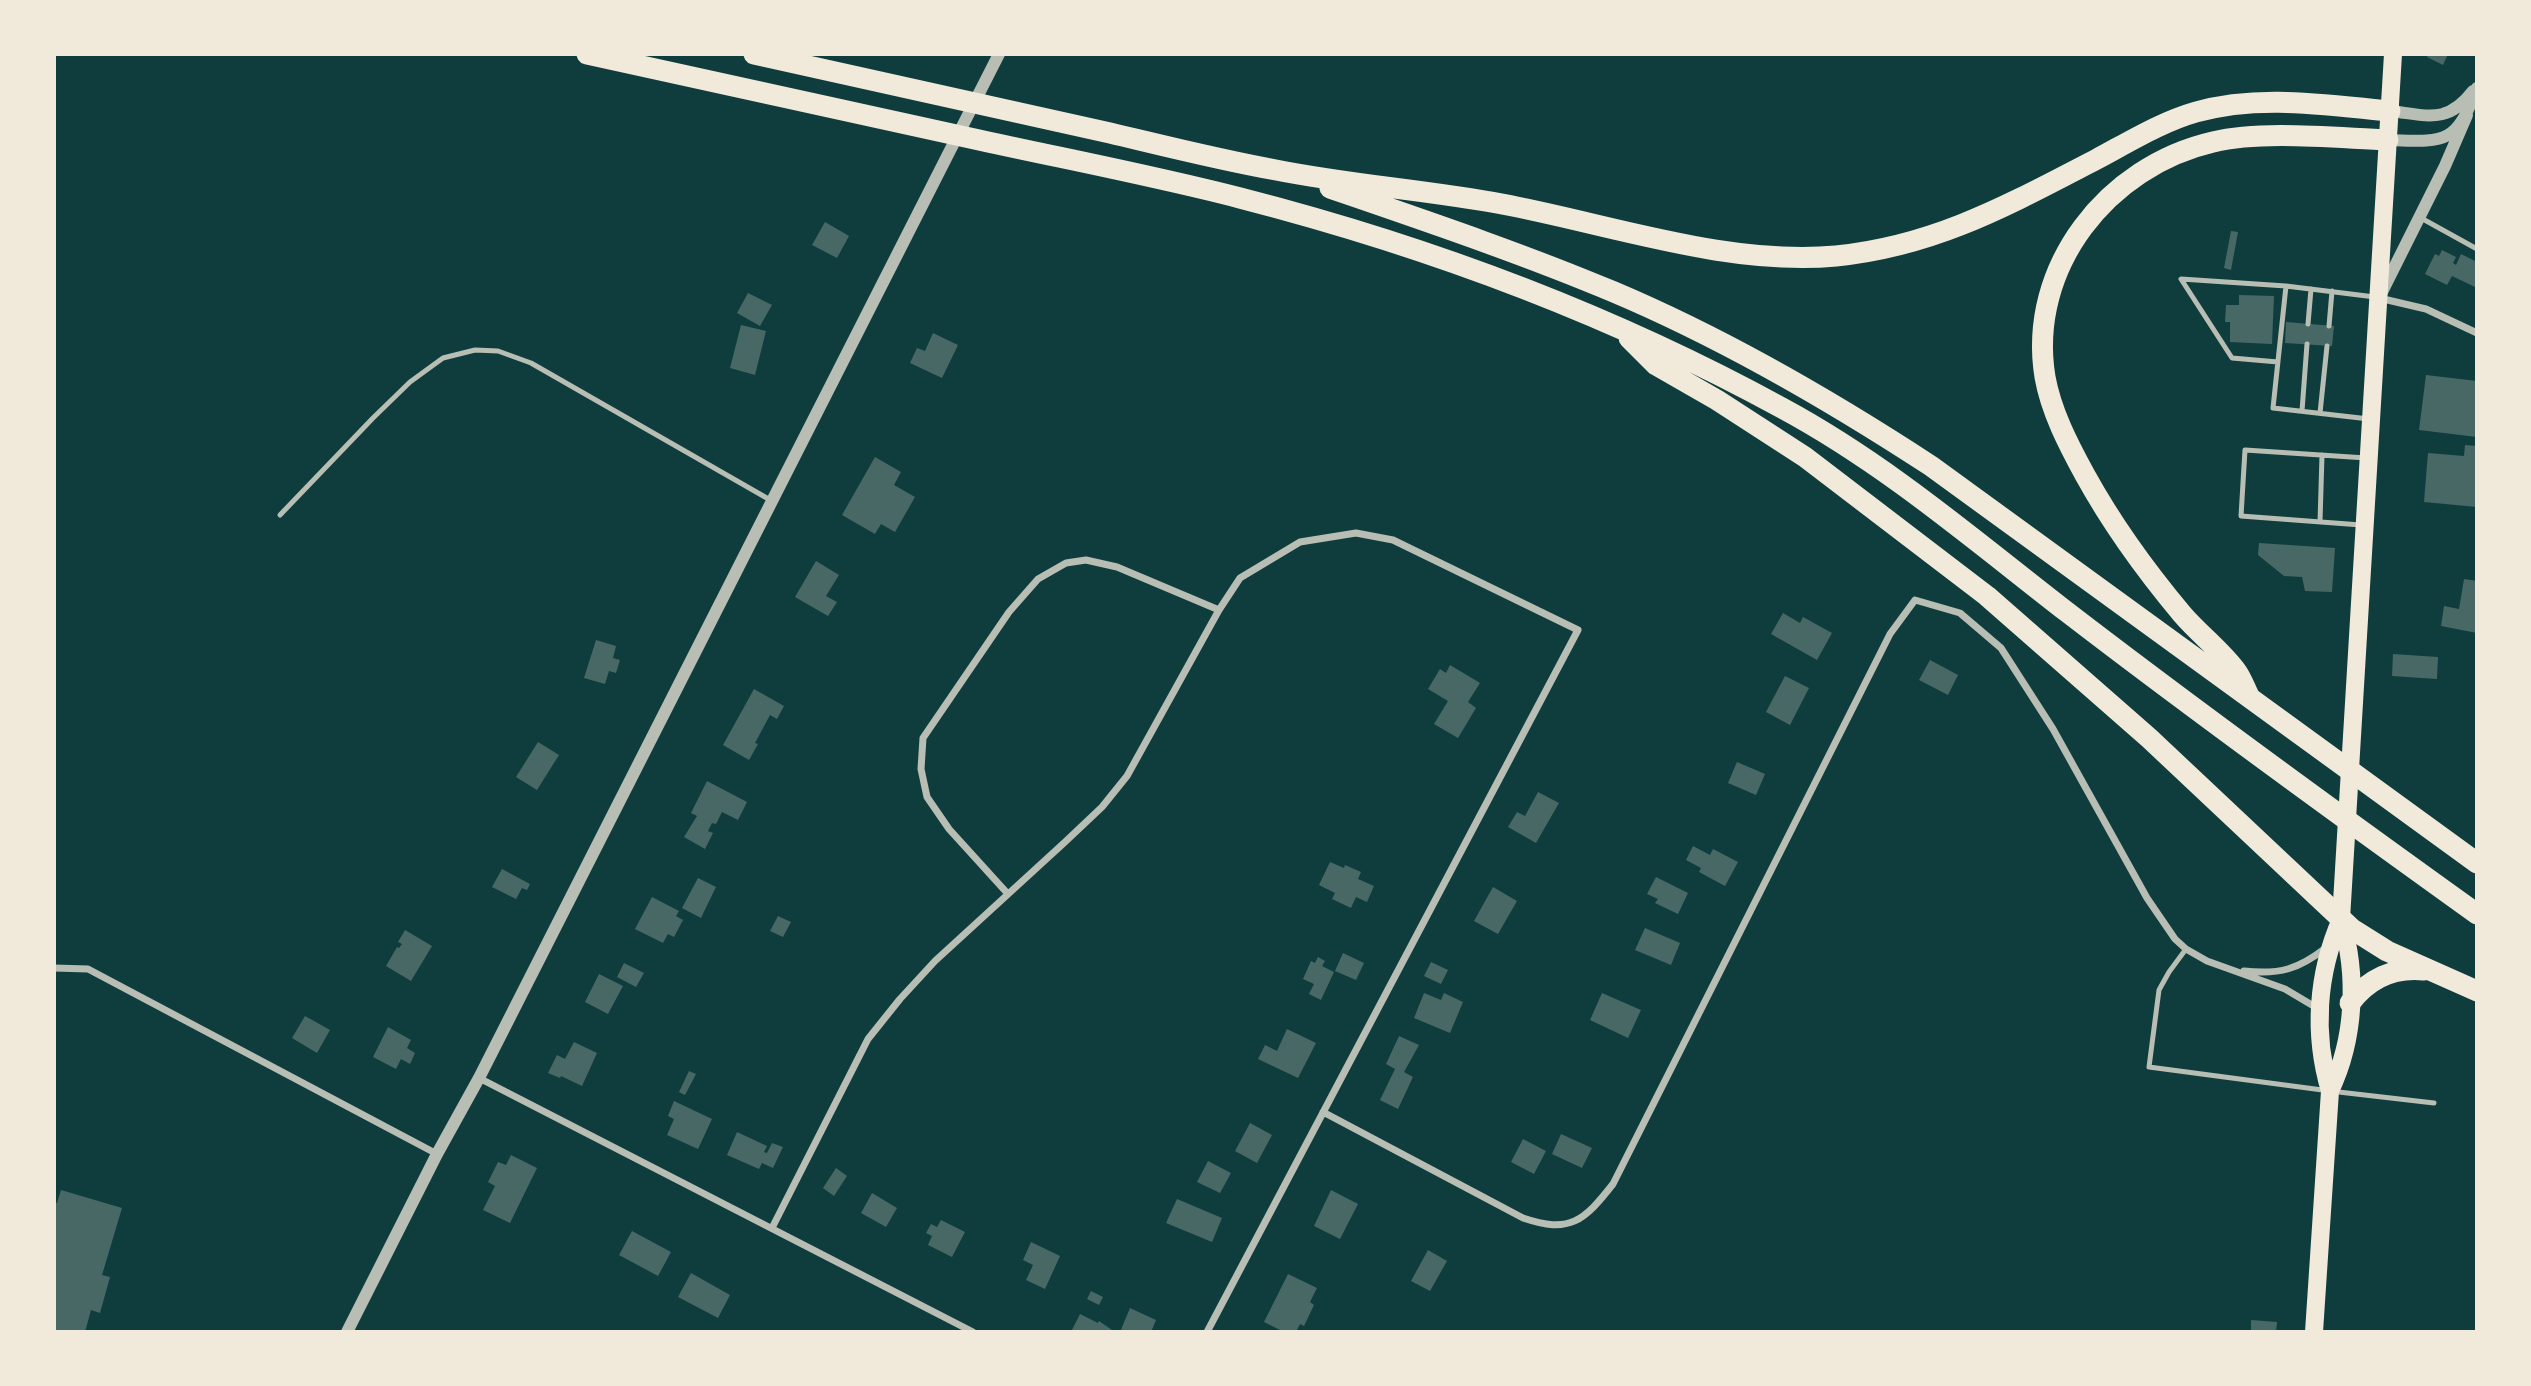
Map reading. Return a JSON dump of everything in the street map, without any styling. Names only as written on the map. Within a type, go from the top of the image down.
[{"type":"highway","points":[[587,54],[1236,197],[1367,234],[1493,276],[1619,329],[1723,377],[1784,409],[1857,453],[1960,526],[2106,642],[2477,914]]},
{"type":"highway","points":[[754,54],[1278,171],[1484,201],[1723,251],[1772,256],[1816,257],[1861,252],[1899,245],[1956,228],[2007,206],[2154,129],[2198,111],[2234,104],[2270,102],[2390,111]]},
{"type":"highway","points":[[2252,701],[2236,671],[2181,613],[2142,563],[2085,476],[2057,418],[2048,387],[2042,340],[2047,302],[2058,267],[2094,212],[2128,181],[2167,158],[2216,141],[2253,137],[2388,140]]},
{"type":"highway","points":[[1278,171],[1431,221],[1606,289],[1679,322],[1839,407],[1931,466],[2477,863]]},
{"type":"highway","points":[[1619,329],[1657,365],[1805,457],[1977,587],[2140,729],[2341,919],[2374,944],[2477,990]]},
{"type":"highway","points":[[2350,1003],[2369,984],[2390,973],[2412,969],[2438,974]]},
{"type":"main road","points":[[2314,1332],[2330,1091],[2344,1051],[2350,1003],[2352,966],[2341,919],[2393,54]]},
{"type":"main road","points":[[2330,1091],[2319,1046],[2320,1011],[2323,976],[2330,946],[2341,919]]},
{"type":"street","points":[[347,1332],[437,1154],[479,1078],[999,54]]},
{"type":"street","points":[[2390,111],[2447,114],[2460,106],[2477,86]]},
{"type":"street","points":[[2477,86],[2455,147],[2379,298],[2426,309],[2477,332]]},
{"type":"street","points":[[2388,140],[2443,139],[2456,129],[2467,115]]},
{"type":"street","points":[[772,1228],[868,1040],[900,999],[935,961],[1102,807],[1126,776],[1219,610],[1240,578],[1300,542],[1356,533],[1393,540],[1578,630],[1207,1332]]},
{"type":"street","points":[[1008,894],[949,829],[927,797],[921,769],[923,738],[1009,611],[1038,579],[1066,563],[1086,560],[1117,568],[1219,610]]},
{"type":"street","points":[[1323,1112],[1523,1218],[1545,1226],[1568,1224],[1593,1210],[1613,1184],[1890,634],[1915,600],[1960,613],[2001,648],[2053,729],[2151,905],[2166,928],[2186,949],[2207,961],[2295,993],[2320,1011]]},
{"type":"street","points":[[2233,970],[2289,970],[2307,962],[2330,946]]},
{"type":"street","points":[[54,968],[88,969],[437,1154]]},
{"type":"street","points":[[479,1078],[973,1332]]},
{"type":"lane","points":[[2420,217],[2477,248]]},
{"type":"lane","points":[[2278,362],[2232,358],[2181,279],[2286,286],[2379,298]]},
{"type":"lane","points":[[2286,286],[2273,408],[2372,419]]},
{"type":"lane","points":[[2308,324],[2311,289]]},
{"type":"lane","points":[[2329,326],[2332,291]]},
{"type":"lane","points":[[2302,411],[2307,344]]},
{"type":"lane","points":[[2320,413],[2327,346]]},
{"type":"lane","points":[[280,515],[410,383],[443,358],[475,349],[498,351],[531,363],[772,500]]},
{"type":"lane","points":[[2365,526],[2241,516],[2245,450],[2369,458]]},
{"type":"lane","points":[[2320,522],[2322,455]]},
{"type":"lane","points":[[2186,949],[2160,990],[2149,1067],[2434,1103]]},
{"type":"building","points":[[2429,54],[2448,54],[2443,65],[2427,57]]},
{"type":"building","points":[[825,222],[849,236],[837,258],[812,245]]},
{"type":"building","points":[[2231,231],[2238,232],[2231,270],[2224,268]]},
{"type":"building","points":[[2442,250],[2456,257],[2453,263],[2456,265],[2461,254],[2477,262],[2475,287],[2452,276],[2447,285],[2425,274],[2435,254],[2439,256]]},
{"type":"building","points":[[748,293],[772,305],[760,326],[737,313]]},
{"type":"building","points":[[2239,295],[2274,296],[2272,344],[2230,342],[2230,322],[2225,322],[2226,305],[2239,305]]},
{"type":"building","points":[[2286,322],[2334,326],[2332,346],[2285,343]]},
{"type":"building","points":[[741,325],[766,331],[755,375],[730,368]]},
{"type":"building","points":[[933,333],[958,345],[942,378],[910,363],[917,348],[925,351]]},
{"type":"building","points":[[2426,375],[2477,381],[2477,437],[2419,430]]},
{"type":"building","points":[[2465,445],[2477,446],[2477,507],[2424,502],[2428,453],[2464,456]]},
{"type":"building","points":[[875,457],[901,472],[894,485],[915,497],[895,532],[881,524],[875,534],[842,515]]},
{"type":"building","points":[[2259,543],[2335,548],[2332,592],[2305,591],[2302,577],[2284,576],[2258,555]]},
{"type":"building","points":[[816,561],[839,575],[826,596],[837,602],[828,616],[795,597]]},
{"type":"building","points":[[2464,579],[2477,581],[2477,633],[2441,626],[2444,606],[2459,609]]},
{"type":"building","points":[[1783,613],[1800,623],[1803,617],[1832,633],[1817,660],[1771,634]]},
{"type":"building","points":[[596,640],[616,646],[613,658],[620,660],[616,673],[609,671],[605,684],[584,678]]},
{"type":"building","points":[[2393,654],[2438,657],[2437,679],[2392,676]]},
{"type":"building","points":[[1930,660],[1958,675],[1948,695],[1919,680]]},
{"type":"building","points":[[1450,665],[1480,683],[1468,702],[1476,708],[1458,738],[1434,724],[1448,701],[1428,689],[1440,669],[1446,673]]},
{"type":"building","points":[[1785,676],[1809,688],[1790,725],[1766,712]]},
{"type":"building","points":[[754,689],[784,706],[777,719],[770,715],[749,760],[723,745]]},
{"type":"building","points":[[538,742],[559,755],[537,790],[516,777]]},
{"type":"building","points":[[1737,762],[1765,774],[1756,795],[1728,783]]},
{"type":"building","points":[[707,781],[747,802],[738,820],[722,812],[716,824],[712,823],[708,831],[713,833],[705,849],[684,837],[697,816],[691,813]]},
{"type":"building","points":[[1538,792],[1559,803],[1536,843],[1508,827],[1517,812],[1525,816]]},
{"type":"building","points":[[1693,846],[1710,855],[1713,849],[1738,862],[1725,886],[1699,872],[1701,868],[1686,860]]},
{"type":"building","points":[[1330,862],[1361,872],[1358,879],[1374,886],[1367,902],[1356,897],[1351,908],[1332,899],[1335,893],[1319,885]]},
{"type":"building","points":[[502,869],[530,884],[527,890],[522,888],[516,899],[492,887]]},
{"type":"building","points":[[1656,877],[1688,893],[1678,914],[1655,903],[1658,899],[1647,894]]},
{"type":"building","points":[[698,878],[716,887],[701,918],[682,908]]},
{"type":"building","points":[[1493,887],[1517,901],[1498,934],[1474,921]]},
{"type":"building","points":[[652,897],[679,911],[676,916],[683,920],[674,937],[668,934],[663,943],[635,929]]},
{"type":"building","points":[[778,916],[791,922],[783,937],[770,931]]},
{"type":"building","points":[[1645,928],[1680,943],[1671,965],[1635,950]]},
{"type":"building","points":[[405,930],[432,946],[411,981],[386,966],[397,947],[402,944],[398,942]]},
{"type":"building","points":[[1343,953],[1364,963],[1356,980],[1335,971]]},
{"type":"building","points":[[1318,957],[1325,961],[1322,966],[1334,972],[1321,1000],[1309,994],[1314,984],[1303,979],[1311,961],[1315,963]]},
{"type":"building","points":[[1431,962],[1448,970],[1441,984],[1424,976]]},
{"type":"building","points":[[624,963],[644,973],[636,987],[617,977]]},
{"type":"building","points":[[599,974],[623,986],[608,1014],[585,1002]]},
{"type":"building","points":[[1424,993],[1441,1000],[1444,993],[1463,1002],[1450,1033],[1414,1018]]},
{"type":"building","points":[[1602,993],[1641,1010],[1628,1038],[1590,1020]]},
{"type":"building","points":[[305,1016],[330,1030],[317,1053],[292,1038]]},
{"type":"building","points":[[388,1027],[411,1040],[407,1048],[415,1053],[410,1064],[401,1059],[396,1069],[373,1057]]},
{"type":"building","points":[[1287,1029],[1316,1043],[1298,1078],[1258,1059],[1265,1045],[1277,1051]]},
{"type":"building","points":[[1399,1036],[1419,1045],[1404,1072],[1413,1077],[1398,1109],[1380,1100],[1395,1069],[1386,1064]]},
{"type":"building","points":[[574,1042],[597,1053],[582,1086],[548,1073],[557,1055],[565,1059]]},
{"type":"building","points":[[689,1071],[696,1074],[685,1095],[679,1092]]},
{"type":"building","points":[[674,1101],[712,1119],[698,1149],[667,1135],[674,1119],[668,1116]]},
{"type":"building","points":[[1250,1123],[1272,1135],[1257,1163],[1235,1151]]},
{"type":"building","points":[[737,1132],[767,1146],[764,1152],[767,1153],[772,1143],[783,1147],[773,1168],[762,1163],[759,1169],[727,1155]]},
{"type":"building","points":[[1561,1134],[1592,1148],[1582,1168],[1552,1154]]},
{"type":"building","points":[[1523,1139],[1546,1151],[1534,1174],[1511,1162]]},
{"type":"building","points":[[511,1155],[537,1168],[510,1223],[483,1210],[495,1186],[488,1182],[498,1162],[506,1165]]},
{"type":"building","points":[[1208,1161],[1231,1173],[1220,1193],[1197,1182]]},
{"type":"building","points":[[836,1168],[847,1176],[834,1196],[823,1188]]},
{"type":"building","points":[[61,1190],[122,1208],[102,1275],[110,1277],[100,1313],[91,1310],[85,1332],[54,1332],[54,1202],[57,1203]]},
{"type":"building","points":[[1331,1190],[1358,1204],[1340,1239],[1314,1226]]},
{"type":"building","points":[[872,1193],[897,1208],[886,1227],[861,1213]]},
{"type":"building","points":[[1177,1199],[1222,1218],[1212,1242],[1166,1223]]},
{"type":"building","points":[[941,1220],[965,1232],[952,1257],[928,1245],[932,1236],[926,1233],[931,1224],[937,1227]]},
{"type":"building","points":[[632,1231],[671,1252],[658,1276],[619,1255]]},
{"type":"building","points":[[1031,1242],[1060,1256],[1045,1289],[1026,1280],[1033,1265],[1023,1260]]},
{"type":"building","points":[[1428,1250],[1447,1261],[1430,1291],[1411,1281]]},
{"type":"building","points":[[691,1273],[730,1295],[718,1318],[678,1297]]},
{"type":"building","points":[[1288,1274],[1317,1288],[1310,1302],[1314,1305],[1304,1326],[1300,1324],[1296,1332],[1284,1332],[1264,1322]]},
{"type":"building","points":[[1091,1291],[1103,1297],[1099,1305],[1087,1299]]},
{"type":"building","points":[[1130,1308],[1156,1320],[1151,1332],[1120,1332]]},
{"type":"building","points":[[1080,1314],[1098,1323],[1099,1321],[1115,1332],[1071,1332]]},
{"type":"building","points":[[2251,1320],[2277,1322],[2276,1332],[2251,1332]]}]
